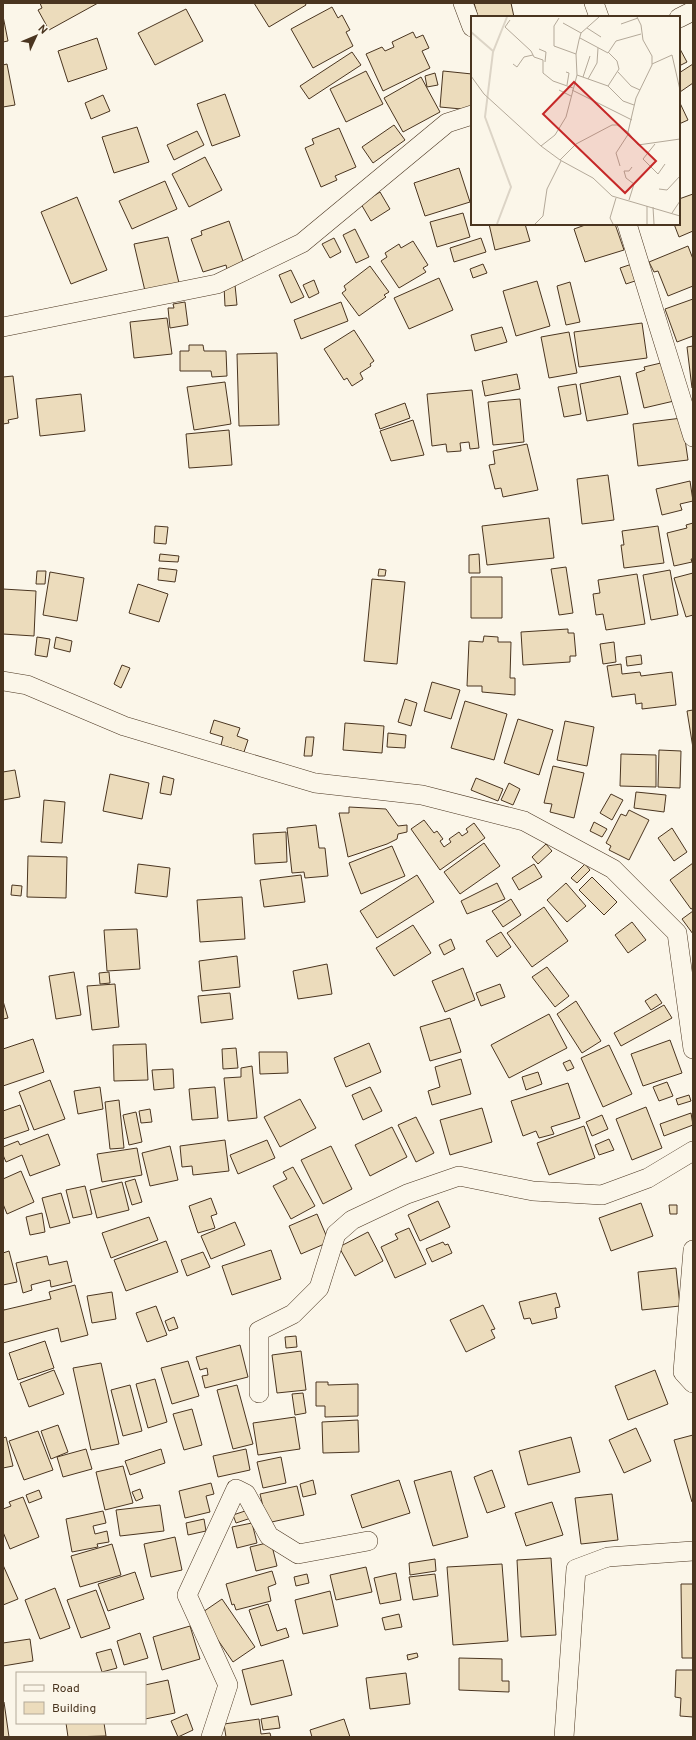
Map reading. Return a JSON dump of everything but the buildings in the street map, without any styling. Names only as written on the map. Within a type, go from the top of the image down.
[{"type":"street","points":[[463,3],[471,24]]},
{"type":"street","points":[[594,3],[599,16]]},
{"type":"street","points":[[680,18],[693,11]]},
{"type":"street","points":[[3,327],[217,284],[302,243],[447,123],[471,115]]},
{"type":"street","points":[[627,225],[693,437]]},
{"type":"street","points":[[3,681],[27,685],[124,726],[315,783],[422,795],[524,821],[613,869],[677,932],[693,1049]]},
{"type":"street","points":[[259,1393],[259,1331],[293,1314],[319,1288],[336,1234],[352,1220],[407,1194],[458,1176],[533,1191],[602,1195],[648,1178],[693,1151]]},
{"type":"street","points":[[693,1250],[683,1372],[693,1383]]},
{"type":"street","points":[[212,1737],[228,1685],[187,1595],[236,1489],[246,1494],[269,1536],[298,1554],[368,1541]]},
{"type":"street","points":[[564,1737],[576,1569],[608,1557],[693,1551]]}]
